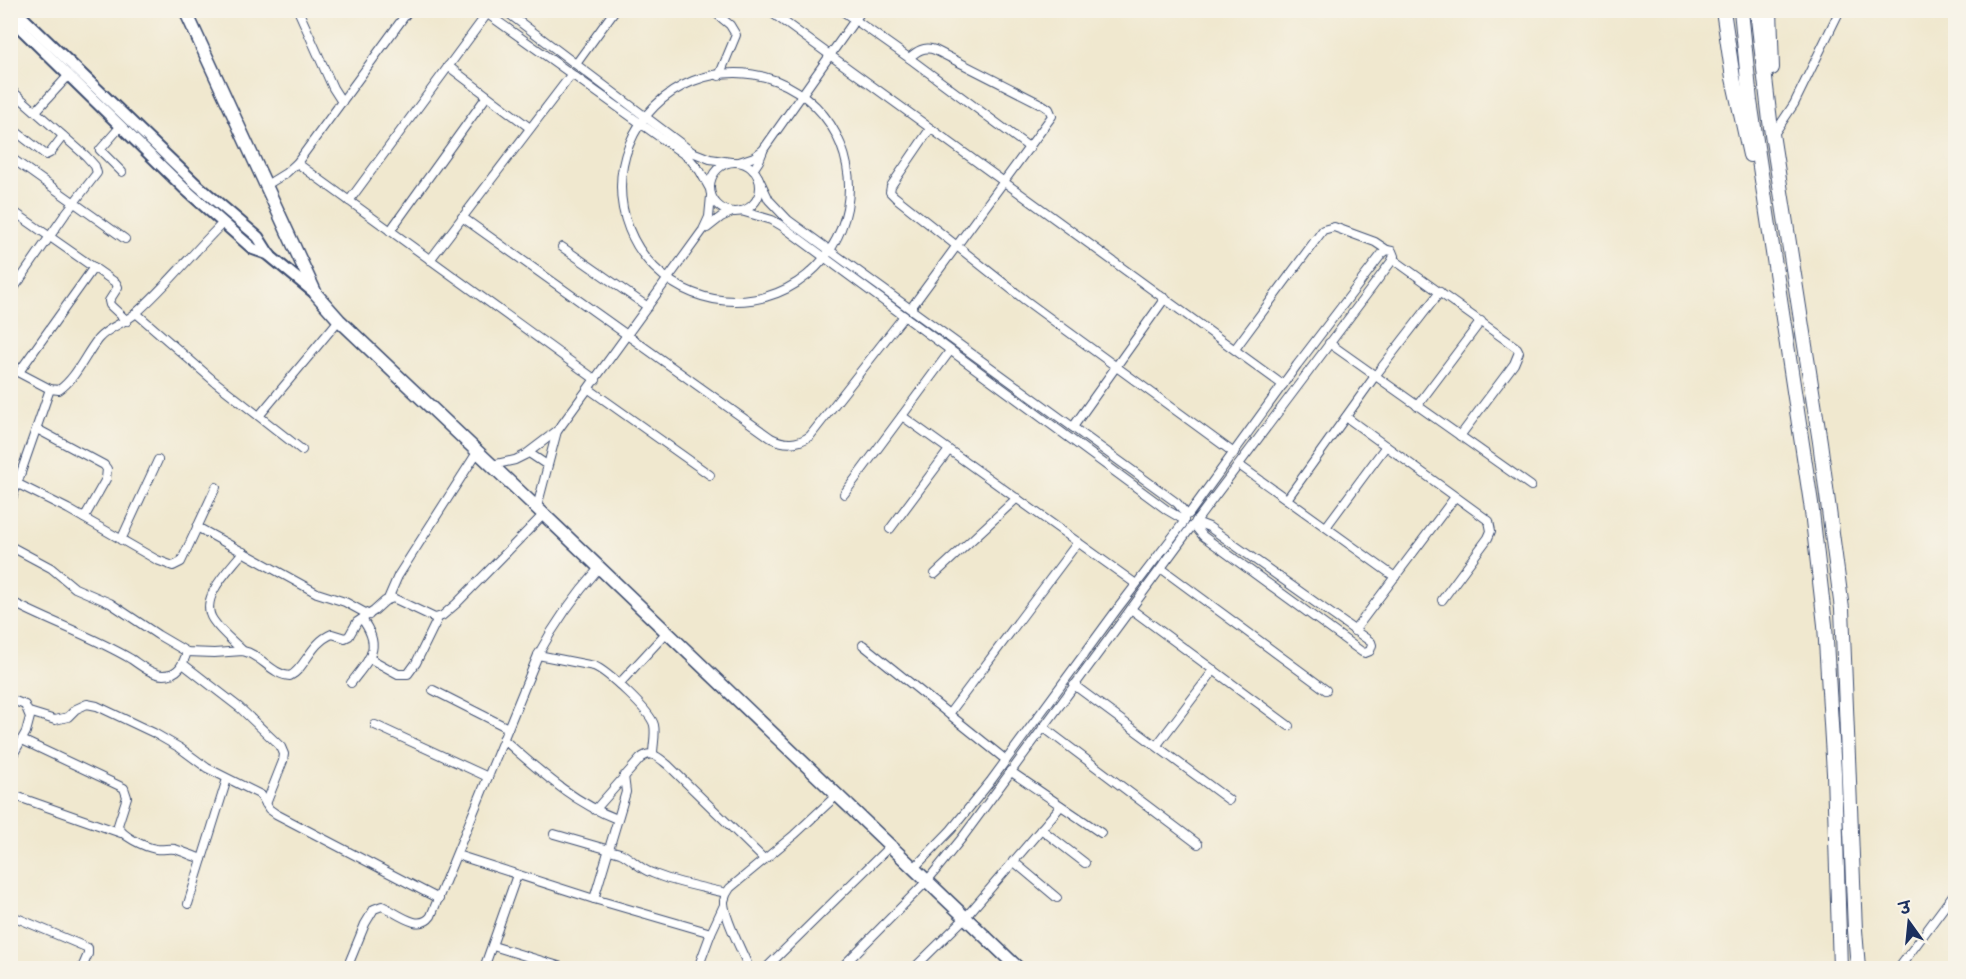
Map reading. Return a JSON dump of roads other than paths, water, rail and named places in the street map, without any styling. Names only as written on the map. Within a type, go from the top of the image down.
[{"type":"highway","points":[[1723,10],[1733,78],[1776,271]]},
{"type":"highway","points":[[1741,10],[1750,101],[1811,503],[1825,626],[1834,773],[1840,969]]},
{"type":"highway","points":[[1757,10],[1770,121],[1820,442],[1842,609],[1858,969]]},
{"type":"highway","points":[[1770,10],[1772,80],[1783,208]]},
{"type":"main road","points":[[185,10],[316,294],[339,320],[1018,969]]},
{"type":"street","points":[[15,10],[196,184],[258,237],[270,256]]},
{"type":"street","points":[[298,10],[333,88],[342,102]]},
{"type":"street","points":[[265,186],[297,163],[409,10]]},
{"type":"street","points":[[504,10],[692,152],[710,159],[747,165],[756,174],[769,200],[777,210],[801,231],[911,308],[1177,503],[1188,526],[1195,523],[1206,525],[1371,642],[1370,651],[1362,652],[1203,536],[1195,523]]},
{"type":"street","points":[[576,64],[615,10]]},
{"type":"street","points":[[712,10],[730,25],[736,35],[719,76]]},
{"type":"street","points":[[768,10],[1283,385]]},
{"type":"street","points":[[841,10],[1030,148]]},
{"type":"street","points":[[703,230],[721,217],[749,207],[755,201],[760,186],[756,174],[763,150],[862,10]]},
{"type":"street","points":[[1776,131],[1794,104],[1840,10]]},
{"type":"street","points":[[349,201],[485,12],[689,158],[700,171],[710,193],[720,207],[772,220],[1167,510],[1186,518]]},
{"type":"street","points":[[10,18],[185,189],[253,249],[270,256],[316,294]]},
{"type":"street","points":[[909,58],[928,48],[1049,109],[1052,116],[911,308]]},
{"type":"street","points":[[448,66],[530,128]]},
{"type":"street","points":[[739,74],[761,76],[802,95],[822,112],[829,122],[842,148],[847,169],[848,204],[840,230],[825,258],[814,270],[787,288],[748,300],[738,301],[705,296],[685,289],[668,279],[644,256],[635,243],[629,231],[623,204],[624,160],[638,123],[658,103],[684,84],[719,76],[739,74]]},
{"type":"street","points":[[36,111],[69,75]]},
{"type":"street","points":[[430,260],[571,75]]},
{"type":"street","points":[[10,89],[97,170],[95,178],[58,224],[10,294]]},
{"type":"street","points":[[390,231],[487,96]]},
{"type":"street","points":[[121,126],[100,150],[122,172]]},
{"type":"street","points":[[10,127],[46,155],[63,136]]},
{"type":"street","points":[[930,129],[896,176],[890,192],[1025,300],[1234,453]]},
{"type":"street","points":[[492,465],[515,460],[529,453],[558,430],[703,230],[710,217],[712,175],[717,169],[754,157],[763,150]]},
{"type":"street","points":[[10,157],[125,239]]},
{"type":"street","points":[[297,163],[596,380]]},
{"type":"street","points":[[10,209],[116,284],[118,287],[109,301],[110,305],[127,321]]},
{"type":"street","points":[[462,217],[779,442],[792,444],[810,436],[904,316]]},
{"type":"street","points":[[10,368],[50,389],[59,390],[64,387],[99,338],[136,313],[223,223]]},
{"type":"street","points":[[841,969],[927,881],[962,838],[1042,726],[1393,259],[1392,251],[1375,242],[1334,227],[1323,230],[1235,349]]},
{"type":"street","points":[[562,247],[648,308]]},
{"type":"street","points":[[914,868],[951,830],[1006,760],[1283,385],[1387,250]]},
{"type":"street","points":[[1393,259],[1514,345],[1519,352],[1514,364],[1460,436]]},
{"type":"street","points":[[19,372],[94,267]]},
{"type":"street","points":[[10,273],[20,280]]},
{"type":"street","points":[[1287,499],[1375,376],[1440,292]]},
{"type":"street","points":[[1073,427],[1166,298]]},
{"type":"street","points":[[136,313],[214,381],[302,450]]},
{"type":"street","points":[[259,416],[339,320]]},
{"type":"street","points":[[1417,406],[1481,321]]},
{"type":"street","points":[[1329,343],[1531,486]]},
{"type":"street","points":[[844,494],[950,351]]},
{"type":"street","points":[[10,504],[50,389]]},
{"type":"street","points":[[589,389],[710,475]]},
{"type":"street","points":[[902,416],[1136,584]]},
{"type":"street","points":[[1346,417],[1488,521],[1491,531],[1484,544],[1442,600]]},
{"type":"street","points":[[37,429],[104,465],[107,469],[106,479],[84,519]]},
{"type":"street","points":[[369,658],[398,674],[408,674],[416,663],[438,618],[456,604],[540,511],[547,465],[558,430]]},
{"type":"street","points":[[1326,527],[1386,447]]},
{"type":"street","points":[[890,529],[949,450]]},
{"type":"street","points":[[10,546],[51,568],[75,588],[110,603],[187,652],[249,652],[279,673],[290,676],[297,671],[310,651],[323,639],[332,634],[345,638],[349,636],[354,626],[388,599],[398,576],[478,452]]},
{"type":"street","points":[[529,453],[547,465]]},
{"type":"street","points":[[121,540],[158,460]]},
{"type":"street","points":[[1239,465],[1395,577]]},
{"type":"street","points":[[10,477],[163,564],[173,566],[181,562],[216,487]]},
{"type":"street","points":[[1354,631],[1455,497]]},
{"type":"street","points":[[935,574],[1017,498]]},
{"type":"street","points":[[197,527],[316,593],[345,602],[365,617],[374,646],[369,658],[351,683]]},
{"type":"street","points":[[949,714],[1078,542]]},
{"type":"street","points":[[243,552],[212,593],[208,607],[214,622],[243,651]]},
{"type":"street","points":[[347,969],[365,924],[374,909],[382,906],[414,922],[425,923],[431,916],[538,655],[562,616],[599,568]]},
{"type":"street","points":[[1162,569],[1326,690]]},
{"type":"street","points":[[388,599],[396,599],[438,618]]},
{"type":"street","points":[[10,601],[112,648],[160,675],[178,671],[187,652]]},
{"type":"street","points":[[1131,609],[1289,726]]},
{"type":"street","points":[[619,684],[667,632]]},
{"type":"street","points":[[863,645],[1006,760]]},
{"type":"street","points":[[538,655],[602,669],[651,719],[654,733],[653,754]]},
{"type":"street","points":[[183,664],[240,708],[281,747],[284,754],[283,761],[266,804]]},
{"type":"street","points":[[1157,745],[1214,670]]},
{"type":"street","points":[[1074,685],[1229,800]]},
{"type":"street","points":[[433,690],[508,728]]},
{"type":"street","points":[[10,699],[25,705],[29,712],[30,722],[10,760]]},
{"type":"street","points":[[29,712],[62,720],[81,706],[93,704],[154,732],[207,768],[261,795],[269,809],[276,814],[439,899]]},
{"type":"street","points":[[375,725],[488,777]]},
{"type":"street","points":[[1042,726],[1198,844]]},
{"type":"street","points":[[503,739],[559,788],[595,810],[617,819]]},
{"type":"street","points":[[22,740],[124,788],[127,797],[118,825],[121,833]]},
{"type":"street","points":[[595,810],[644,755],[653,754],[668,765],[764,859]]},
{"type":"street","points":[[1010,771],[1101,833]]},
{"type":"street","points":[[594,899],[626,792],[624,776]]},
{"type":"street","points":[[188,904],[227,779]]},
{"type":"street","points":[[10,794],[121,833],[150,847],[174,849],[202,859]]},
{"type":"street","points":[[698,969],[724,905],[726,893],[837,795]]},
{"type":"street","points":[[916,968],[965,918],[1061,806]]},
{"type":"street","points":[[1041,829],[1085,863]]},
{"type":"street","points":[[554,834],[627,856],[641,869],[654,874],[726,893]]},
{"type":"street","points":[[766,969],[890,846]]},
{"type":"street","points":[[457,855],[594,899],[711,933]]},
{"type":"street","points":[[1013,861],[1057,898]]},
{"type":"street","points":[[483,969],[517,874]]},
{"type":"street","points":[[1899,969],[1956,891]]},
{"type":"street","points":[[724,905],[749,969]]},
{"type":"street","points":[[10,915],[88,948],[82,969]]},
{"type":"street","points":[[493,946],[565,969]]}]
